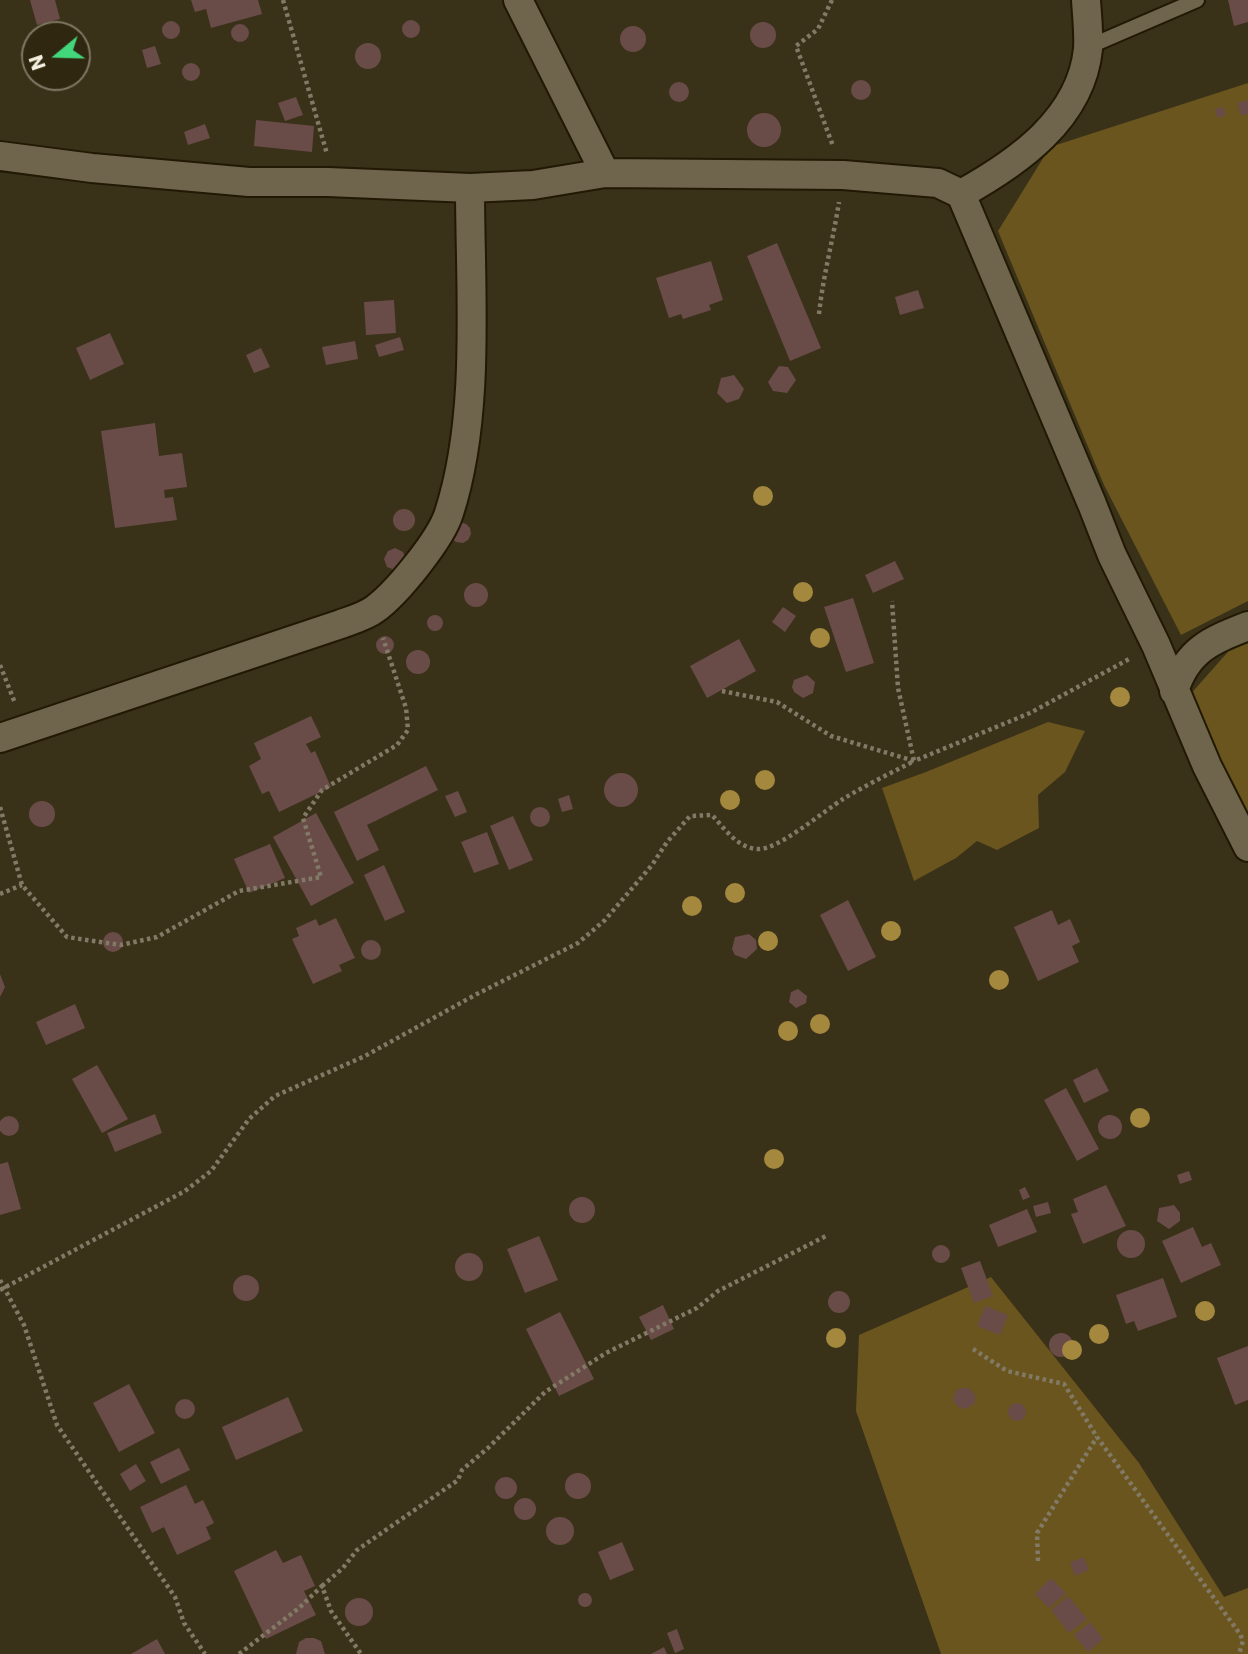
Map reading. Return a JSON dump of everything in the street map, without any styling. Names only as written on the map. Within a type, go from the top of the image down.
[{"type":"street","points":[[518,0],[605,173]]},
{"type":"street","points":[[961,194],[1013,163],[1042,137],[1066,109],[1078,86],[1088,47],[1086,0]]},
{"type":"street","points":[[0,156],[92,168],[236,181],[470,188],[533,185],[605,173],[843,175],[938,183],[961,194],[1112,555],[1156,645],[1207,766],[1248,847]]},
{"type":"street","points":[[13,733],[341,624],[374,610],[422,559],[449,515],[466,444],[470,351],[470,188]]},
{"type":"street","points":[[1174,691],[1179,674],[1194,653],[1227,634],[1248,626]]},
{"type":"lane","points":[[1088,47],[1197,0]]},
{"type":"path","points":[[283,0],[324,139],[331,171],[328,182]]},
{"type":"path","points":[[819,314],[822,280],[832,245],[843,175],[796,46],[818,29],[832,0]]},
{"type":"path","points":[[892,601],[898,688],[914,761]]},
{"type":"path","points":[[0,807],[22,885],[67,937],[121,945],[158,937],[239,891],[321,877],[303,818],[322,790],[397,745],[408,730],[406,708],[374,610]]},
{"type":"path","points":[[2,1289],[184,1191],[211,1171],[249,1119],[275,1096],[365,1056],[475,995],[578,943],[605,920],[690,816],[712,815],[734,840],[761,849],[787,837],[843,799],[914,761],[1030,713],[1156,645]]},
{"type":"path","points":[[0,665],[13,733]]},
{"type":"path","points":[[722,691],[777,702],[831,736],[914,761]]},
{"type":"path","points":[[0,894],[22,885]]},
{"type":"path","points":[[239,1654],[299,1608],[343,1567],[356,1550],[458,1480],[462,1470],[545,1392],[606,1353],[697,1308],[718,1291],[828,1235]]},
{"type":"path","points":[[0,1280],[2,1289],[24,1325],[57,1425],[175,1597],[184,1623],[205,1654]]},
{"type":"path","points":[[973,1349],[1007,1371],[1064,1384],[1097,1437],[1240,1634],[1243,1641],[1240,1654]]},
{"type":"path","points":[[1038,1561],[1037,1533],[1097,1437]]},
{"type":"path","points":[[322,1586],[331,1611],[362,1654]]},
{"type":"shaded area","points":[[1248,83],[1248,601],[1181,635],[1104,485],[998,231],[1050,147]]},
{"type":"shaded area","points":[[1248,640],[1248,814],[1180,706],[1234,645]]},
{"type":"shaded area","points":[[1048,722],[1085,731],[1065,772],[1038,795],[1039,828],[997,850],[977,841],[956,858],[914,881],[882,788]]},
{"type":"shaded area","points":[[991,1277],[1139,1463],[1224,1597],[1248,1588],[1248,1654],[941,1654],[856,1411],[859,1335]]},
{"type":"building","points":[[30,0],[55,0],[60,19],[36,21]]},
{"type":"building","points":[[191,0],[258,0],[262,14],[211,28],[206,9],[195,12]]},
{"type":"building","points":[[1228,0],[1248,0],[1248,22],[1234,26]]},
{"type":"building","points":[[411,20],[417,23],[420,29],[417,35],[411,38],[405,35],[402,29],[405,23]]},
{"type":"building","points":[[171,21],[177,24],[180,30],[177,36],[171,39],[165,36],[162,30],[165,24]]},
{"type":"building","points":[[763,22],[772,26],[776,35],[772,44],[763,48],[754,44],[750,35],[754,26]]},
{"type":"building","points":[[240,24],[248,29],[249,33],[244,41],[240,42],[232,37],[231,33],[236,25]]},
{"type":"building","points":[[633,26],[642,30],[646,39],[642,48],[633,52],[624,48],[620,39],[624,30]]},
{"type":"building","points":[[368,43],[377,47],[381,56],[377,65],[368,69],[359,65],[355,56],[359,47]]},
{"type":"building","points":[[155,46],[161,64],[147,68],[142,50]]},
{"type":"building","points":[[187,63],[195,63],[200,72],[198,79],[187,81],[182,76],[182,68]]},
{"type":"building","points":[[857,80],[865,80],[871,90],[865,100],[857,100],[851,94],[851,86]]},
{"type":"building","points":[[675,82],[683,82],[689,92],[683,102],[675,102],[669,96],[669,88]]},
{"type":"building","points":[[296,97],[303,115],[285,121],[278,103]]},
{"type":"building","points":[[1248,100],[1248,114],[1241,116],[1237,103]]},
{"type":"building","points":[[1223,107],[1226,115],[1217,118],[1215,109]]},
{"type":"building","points":[[764,113],[776,118],[781,130],[776,142],[764,147],[752,142],[747,130],[752,118]]},
{"type":"building","points":[[256,120],[314,126],[312,152],[254,146]]},
{"type":"building","points":[[205,124],[210,138],[188,145],[184,132]]},
{"type":"building","points":[[777,243],[821,348],[790,361],[747,256]]},
{"type":"building","points":[[711,261],[723,300],[709,305],[711,310],[683,319],[681,314],[669,318],[656,278]]},
{"type":"building","points":[[918,290],[924,308],[900,315],[895,297]]},
{"type":"building","points":[[394,300],[396,333],[366,335],[364,302]]},
{"type":"building","points":[[110,333],[124,364],[90,380],[76,348]]},
{"type":"building","points":[[400,337],[404,350],[379,357],[375,345]]},
{"type":"building","points":[[355,341],[358,359],[326,365],[322,347]]},
{"type":"building","points":[[261,348],[270,367],[254,373],[246,355]]},
{"type":"building","points":[[779,366],[788,367],[796,380],[787,393],[773,391],[768,382]]},
{"type":"building","points":[[734,375],[744,389],[739,399],[727,403],[717,393],[721,378]]},
{"type":"building","points":[[155,423],[159,456],[182,453],[187,487],[164,490],[165,498],[173,497],[177,520],[115,528],[101,431]]},
{"type":"building","points":[[404,509],[414,516],[415,520],[408,530],[404,531],[394,524],[393,520],[400,510]]},
{"type":"building","points":[[460,522],[470,528],[471,534],[463,543],[451,538]]},
{"type":"building","points":[[395,548],[403,552],[406,560],[395,570],[387,567],[384,559],[388,551]]},
{"type":"building","points":[[895,561],[904,579],[873,593],[865,575]]},
{"type":"building","points":[[476,583],[485,586],[488,595],[485,604],[476,607],[467,604],[464,595],[467,586]]},
{"type":"building","points":[[853,598],[874,663],[846,672],[824,607]]},
{"type":"building","points":[[783,607],[796,616],[785,632],[772,622]]},
{"type":"building","points":[[432,615],[438,615],[443,623],[441,629],[432,631],[427,626],[427,620]]},
{"type":"building","points":[[385,636],[391,639],[394,645],[391,651],[385,654],[379,651],[376,645],[379,639]]},
{"type":"building","points":[[739,639],[756,671],[707,698],[690,666]]},
{"type":"building","points":[[418,650],[427,653],[430,662],[427,671],[418,674],[409,671],[406,662],[409,653]]},
{"type":"building","points":[[807,675],[815,682],[813,693],[803,698],[794,692],[792,687],[794,680]]},
{"type":"building","points":[[311,716],[321,737],[306,744],[311,753],[315,751],[331,787],[279,812],[269,791],[262,794],[249,766],[261,759],[254,743]]},
{"type":"building","points":[[426,766],[438,790],[367,825],[379,850],[357,861],[334,812]]},
{"type":"building","points":[[621,773],[633,778],[638,790],[633,802],[621,807],[609,802],[604,790],[609,778]]},
{"type":"building","points":[[458,791],[467,812],[455,817],[445,796]]},
{"type":"building","points":[[569,795],[573,809],[562,812],[558,799]]},
{"type":"building","points":[[42,801],[51,805],[55,814],[51,823],[42,827],[33,823],[29,814],[33,805]]},
{"type":"building","points":[[536,807],[544,807],[550,817],[544,827],[536,827],[530,821],[530,813]]},
{"type":"building","points":[[316,813],[354,883],[311,906],[273,837]]},
{"type":"building","points":[[513,816],[533,860],[509,870],[490,826]]},
{"type":"building","points":[[487,832],[499,864],[474,873],[461,842]]},
{"type":"building","points":[[270,844],[285,878],[249,893],[234,859]]},
{"type":"building","points":[[384,865],[405,912],[385,921],[364,875]]},
{"type":"building","points":[[848,900],[876,957],[848,971],[820,915]]},
{"type":"building","points":[[1052,910],[1058,925],[1070,919],[1080,942],[1072,946],[1079,962],[1038,981],[1014,927]]},
{"type":"building","points":[[336,918],[355,958],[339,965],[342,971],[313,984],[292,939],[299,936],[296,928],[316,919],[319,926]]},
{"type":"building","points":[[109,932],[117,932],[123,942],[117,952],[109,952],[103,946],[103,938]]},
{"type":"building","points":[[749,934],[756,940],[757,949],[746,959],[735,955],[732,949],[735,937]]},
{"type":"building","points":[[367,940],[375,940],[381,950],[375,960],[367,960],[361,954],[361,946]]},
{"type":"building","points":[[0,974],[5,987],[0,997]]},
{"type":"building","points":[[798,989],[807,996],[806,1003],[796,1008],[789,1002],[791,992]]},
{"type":"building","points":[[75,1004],[85,1028],[46,1045],[36,1022]]},
{"type":"building","points":[[97,1065],[128,1119],[102,1133],[72,1079]]},
{"type":"building","points":[[1097,1068],[1109,1091],[1084,1103],[1073,1080]]},
{"type":"building","points":[[1066,1088],[1099,1149],[1077,1161],[1044,1100]]},
{"type":"building","points":[[155,1114],[162,1133],[115,1152],[107,1133]]},
{"type":"building","points":[[1110,1115],[1118,1119],[1122,1127],[1118,1135],[1110,1139],[1102,1135],[1098,1127],[1102,1119]]},
{"type":"building","points":[[9,1116],[16,1119],[19,1126],[16,1133],[9,1136],[2,1133],[-1,1126],[2,1119]]},
{"type":"building","points":[[8,1162],[21,1209],[0,1215],[0,1164]]},
{"type":"building","points":[[1189,1171],[1192,1180],[1180,1184],[1177,1175]]},
{"type":"building","points":[[1106,1185],[1126,1226],[1083,1244],[1071,1214],[1078,1212],[1073,1199]]},
{"type":"building","points":[[1025,1187],[1030,1197],[1023,1200],[1019,1190]]},
{"type":"building","points":[[582,1197],[591,1201],[595,1210],[591,1219],[582,1223],[573,1219],[569,1210],[573,1201]]},
{"type":"building","points":[[1048,1202],[1051,1213],[1036,1217],[1033,1206]]},
{"type":"building","points":[[1174,1205],[1180,1213],[1180,1221],[1169,1229],[1157,1221],[1159,1208]]},
{"type":"building","points":[[1027,1209],[1037,1232],[998,1247],[989,1225]]},
{"type":"building","points":[[1193,1227],[1202,1247],[1211,1243],[1221,1265],[1181,1283],[1162,1241]]},
{"type":"building","points":[[1131,1230],[1141,1234],[1145,1244],[1141,1254],[1131,1258],[1121,1254],[1117,1244],[1121,1234]]},
{"type":"building","points":[[539,1236],[558,1280],[525,1293],[507,1249]]},
{"type":"building","points":[[941,1245],[947,1248],[950,1254],[947,1260],[941,1263],[935,1260],[932,1254],[935,1248]]},
{"type":"building","points":[[469,1253],[479,1257],[483,1267],[479,1277],[469,1281],[459,1277],[455,1267],[459,1257]]},
{"type":"building","points":[[980,1261],[993,1296],[974,1303],[961,1268]]},
{"type":"building","points":[[246,1275],[255,1279],[259,1288],[255,1297],[246,1301],[237,1297],[233,1288],[237,1279]]},
{"type":"building","points":[[1163,1278],[1177,1317],[1138,1331],[1134,1321],[1126,1324],[1116,1295]]},
{"type":"building","points":[[839,1291],[847,1294],[850,1302],[847,1310],[839,1313],[831,1310],[828,1302],[831,1294]]},
{"type":"building","points":[[663,1305],[674,1329],[651,1340],[639,1317]]},
{"type":"building","points":[[985,1306],[1008,1315],[1000,1335],[977,1326]]},
{"type":"building","points":[[560,1312],[594,1379],[559,1396],[526,1329]]},
{"type":"building","points":[[1061,1333],[1070,1336],[1073,1345],[1070,1354],[1061,1357],[1052,1354],[1049,1345],[1052,1336]]},
{"type":"building","points":[[1248,1346],[1248,1400],[1235,1405],[1217,1358]]},
{"type":"building","points":[[129,1384],[155,1433],[119,1452],[93,1403]]},
{"type":"building","points":[[967,1387],[975,1394],[975,1403],[966,1409],[958,1407],[953,1400],[956,1390]]},
{"type":"building","points":[[288,1397],[303,1431],[236,1460],[222,1427]]},
{"type":"building","points":[[181,1399],[189,1399],[195,1409],[189,1419],[181,1419],[175,1413],[175,1405]]},
{"type":"building","points":[[1017,1403],[1023,1406],[1026,1412],[1023,1418],[1017,1421],[1011,1418],[1008,1412],[1011,1406]]},
{"type":"building","points":[[179,1448],[190,1470],[161,1484],[150,1462]]},
{"type":"building","points":[[136,1464],[146,1481],[130,1491],[120,1474]]},
{"type":"building","points":[[578,1473],[587,1477],[591,1486],[587,1495],[578,1499],[569,1495],[565,1486],[569,1477]]},
{"type":"building","points":[[506,1477],[514,1480],[517,1488],[514,1496],[506,1499],[498,1496],[495,1488],[498,1480]]},
{"type":"building","points":[[186,1485],[195,1504],[203,1500],[214,1523],[206,1527],[211,1539],[177,1555],[164,1527],[152,1533],[140,1507]]},
{"type":"building","points":[[525,1498],[533,1501],[536,1509],[533,1517],[525,1520],[517,1517],[514,1509],[517,1501]]},
{"type":"building","points":[[560,1517],[570,1521],[574,1531],[570,1541],[560,1545],[550,1541],[546,1531],[550,1521]]},
{"type":"building","points":[[622,1542],[634,1570],[610,1580],[598,1552]]},
{"type":"building","points":[[276,1550],[283,1563],[301,1555],[315,1586],[304,1591],[316,1615],[266,1639],[234,1571]]},
{"type":"building","points":[[1084,1557],[1089,1570],[1075,1576],[1070,1562]]},
{"type":"building","points":[[1051,1578],[1066,1593],[1049,1608],[1035,1594]]},
{"type":"building","points":[[582,1593],[588,1593],[592,1600],[588,1607],[582,1607],[578,1603],[578,1597]]},
{"type":"building","points":[[1068,1596],[1087,1619],[1069,1633],[1051,1610]]},
{"type":"building","points":[[359,1598],[369,1602],[373,1612],[369,1622],[359,1626],[349,1622],[345,1612],[349,1602]]},
{"type":"building","points":[[1090,1622],[1103,1639],[1088,1652],[1074,1635]]},
{"type":"building","points":[[677,1629],[684,1649],[675,1653],[667,1633]]},
{"type":"building","points":[[306,1638],[321,1641],[325,1654],[296,1654],[299,1642]]},
{"type":"building","points":[[157,1639],[165,1654],[131,1654]]},
{"type":"building","points":[[664,1647],[667,1654],[651,1654]]}]
